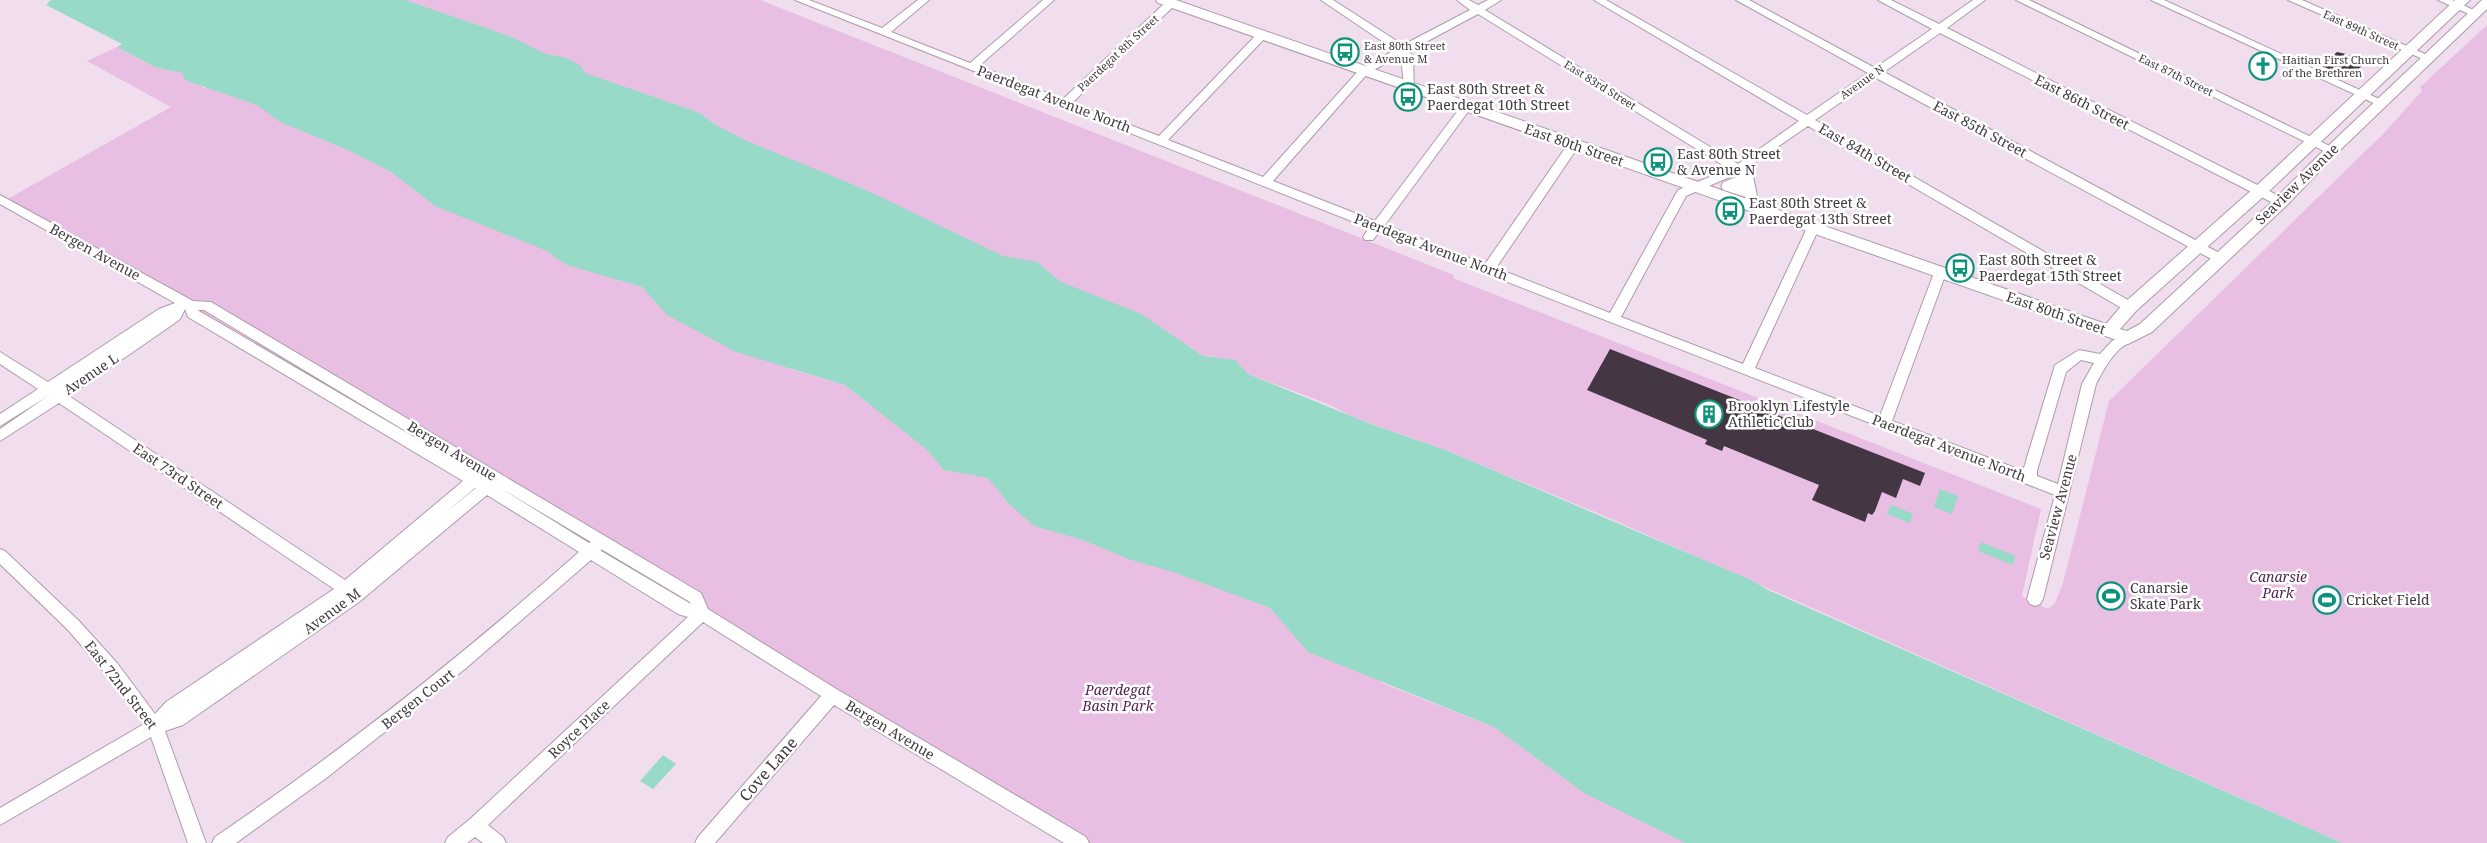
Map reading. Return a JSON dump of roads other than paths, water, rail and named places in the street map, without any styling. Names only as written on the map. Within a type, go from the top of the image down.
[{"type":"street","name":"Paerdegat Avenue North","points":[[801,0],[1613,319],[2064,492]]},
{"type":"street","points":[[884,32],[924,0]]},
{"type":"street","points":[[972,67],[1049,0]]},
{"type":"street","points":[[1326,0],[1403,50],[1408,57],[1410,87]]},
{"type":"street","name":"East 83rd Street","points":[[1462,0],[1741,167]]},
{"type":"street","points":[[1264,182],[1364,71],[1496,0]]},
{"type":"street","name":"East 84th Street","points":[[1599,0],[2130,306]]},
{"type":"street","name":"East 85th Street","points":[[1741,0],[2219,258]]},
{"type":"street","name":"East 86th Street","points":[[1883,0],[2281,202]]},
{"type":"street","name":"Avenue N","points":[[1613,319],[1682,193],[1741,167],[1980,0]]},
{"type":"street","name":"East 87th Street","points":[[2020,0],[2332,150]]},
{"type":"street","points":[[2156,0],[2382,103]]},
{"type":"street","name":"East 89th Street","points":[[2294,0],[2429,58]]},
{"type":"street","points":[[2443,0],[2460,3],[2475,13]]},
{"type":"street","name":"East 80th Street","points":[[1167,2],[2128,338]]},
{"type":"street","name":"Paerdegat 8th Street","points":[[1065,103],[1167,2]]},
{"type":"street","name":"Seaview Avenue","points":[[2034,599],[2064,492],[2089,384],[2102,359],[2117,344],[2146,328],[2281,202],[2332,150],[2487,2]]},
{"type":"street","name":"Seaview Avenue","points":[[2108,332],[2130,306],[2259,192],[2460,3]]},
{"type":"street","points":[[1161,141],[1262,36]]},
{"type":"street","points":[[1369,237],[1466,107]]},
{"type":"street","points":[[1488,270],[1574,144]]},
{"type":"street","points":[[1741,167],[1753,207]]},
{"type":"street","name":"Bergen Avenue","points":[[0,199],[185,305],[192,314],[486,479],[602,541],[696,598],[702,613]]},
{"type":"street","points":[[1747,370],[1813,228]]},
{"type":"street","points":[[1884,423],[1940,273]]},
{"type":"street","name":"Avenue L","points":[[0,421],[53,392],[167,322],[185,305]]},
{"type":"street","points":[[2030,479],[2030,471],[2060,369],[2079,355],[2102,359]]},
{"type":"street","name":"East 73rd Street","points":[[0,357],[334,579],[350,593]]},
{"type":"street","name":"Avenue L","points":[[0,436],[53,392]]},
{"type":"street","name":"Bergen Avenue","points":[[486,479],[590,552],[683,610],[702,613],[832,695],[1080,843]]},
{"type":"street","name":"Avenue M","points":[[0,817],[155,726],[177,720],[350,593],[486,479]]},
{"type":"street","name":"Bergen Court","points":[[221,843],[333,765],[410,706],[505,628],[602,541]]},
{"type":"street","name":"East 72nd Street","points":[[0,555],[74,626],[111,668],[155,726],[197,843]]},
{"type":"street","name":"Royce Place","points":[[454,843],[475,826],[702,613]]},
{"type":"street","name":"Cove Lane","points":[[704,843],[832,695]]},
{"type":"street","points":[[475,826],[498,843]]},
{"type":"place","name":"East 80th Street & Avenue M","points":[[1345,52]]},
{"type":"place","name":"Haitian First Church of the Brethren","points":[[2263,66]]},
{"type":"place","name":"East 80th Street & Paerdegat 10th Street","points":[[1408,97]]},
{"type":"place","name":"East 80th Street & Avenue N","points":[[1658,162]]},
{"type":"place","name":"East 80th Street & Paerdegat 13th Street","points":[[1730,211]]},
{"type":"place","name":"East 80th Street & Paerdegat 15th Street","points":[[1960,268]]},
{"type":"place","name":"Brooklyn Lifestyle Athletic Club","points":[[1709,414]]},
{"type":"place","name":"Canarsie Skate Park","points":[[2111,596]]},
{"type":"place","name":"Cricket Field","points":[[2327,600]]},
{"type":"park label","name":"Canarsie Park","points":[[2278,586]]},
{"type":"park label","name":"Paerdegat Basin Park","points":[[1118,698]]}]
